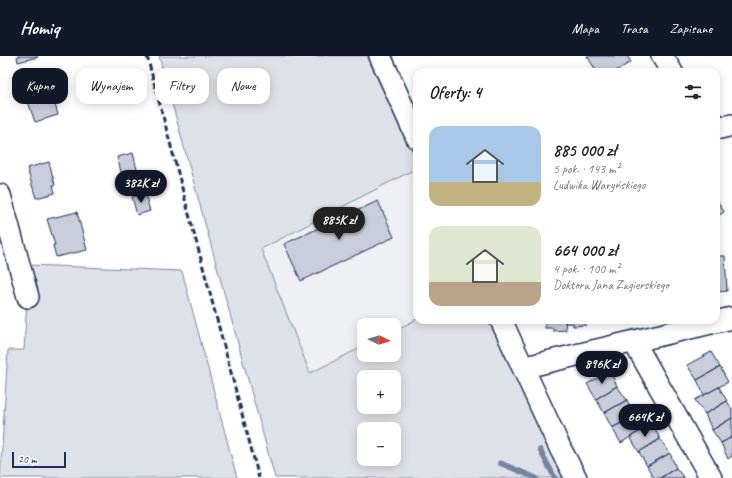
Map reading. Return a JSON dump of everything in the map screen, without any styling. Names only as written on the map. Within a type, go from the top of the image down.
[{"type":"street","points":[[380,56],[413,129]]},
{"type":"street","points":[[662,56],[670,68]]},
{"type":"street","points":[[720,128],[732,125]]},
{"type":"street","points":[[0,195],[28,298]]},
{"type":"street","points":[[720,321],[732,318]]},
{"type":"street","points":[[503,324],[561,450],[576,478]]},
{"type":"street","points":[[524,370],[530,366],[708,324]]},
{"type":"street","points":[[634,342],[711,478]]},
{"type":"shaded area","points":[[159,56],[367,56],[413,153],[413,170],[261,249],[310,373],[357,350],[357,362],[401,362],[401,327],[413,321],[413,324],[491,324],[568,478],[275,478],[172,104],[209,104],[209,68],[162,68]]},
{"type":"shaded area","points":[[413,170],[413,321],[401,327],[401,318],[357,318],[357,350],[310,373],[261,249]]},
{"type":"shaded area","points":[[29,265],[182,271],[237,478],[0,478],[8,350],[24,350]]},
{"type":"building","points":[[17,56],[37,56],[38,57],[18,62]]},
{"type":"building","points":[[587,56],[627,56],[631,62],[621,68],[594,68]]},
{"type":"building","points":[[29,104],[55,104],[58,115],[35,122]]},
{"type":"building","points":[[133,153],[138,174],[123,179],[117,157]]},
{"type":"building","points":[[49,162],[55,185],[53,185],[55,193],[36,198],[27,168]]},
{"type":"building","points":[[145,193],[150,211],[137,215],[132,197]]},
{"type":"building","points":[[378,201],[394,237],[301,281],[284,244]]},
{"type":"building","points":[[720,205],[724,212],[720,214]]},
{"type":"building","points":[[77,212],[87,250],[56,257],[53,245],[55,245],[47,219]]},
{"type":"building","points":[[720,256],[725,256],[727,291],[720,292]]},
{"type":"building","points":[[545,324],[565,324],[566,330],[553,331],[553,328],[545,328]]},
{"type":"building","points":[[573,324],[586,324],[586,325],[573,326]]},
{"type":"building","points":[[711,352],[720,367],[697,380],[687,365]]},
{"type":"building","points":[[720,367],[728,382],[704,395],[697,380]]},
{"type":"building","points":[[610,371],[617,386],[596,399],[587,384]]},
{"type":"building","points":[[617,386],[627,400],[604,413],[596,399]]},
{"type":"building","points":[[719,387],[727,401],[705,414],[695,400]]},
{"type":"building","points":[[627,400],[634,416],[612,428],[604,413]]},
{"type":"building","points":[[727,401],[732,409],[732,418],[712,430],[705,414]]},
{"type":"building","points":[[634,416],[643,429],[621,443],[612,428]]},
{"type":"building","points":[[732,418],[732,437],[721,443],[712,430]]},
{"type":"building","points":[[653,424],[660,439],[639,452],[630,437]]},
{"type":"building","points":[[732,437],[732,456],[728,459],[721,443]]},
{"type":"building","points":[[660,439],[670,453],[647,466],[639,452]]},
{"type":"building","points":[[670,453],[676,468],[660,478],[654,478],[647,466]]},
{"type":"building","points":[[676,468],[684,478],[660,478]]},
{"type":"waterway","points":[[540,450],[555,478]]},
{"type":"waterway","points":[[500,463],[536,478]]},
{"type":"railway","points":[[147,56],[259,478]]}]
